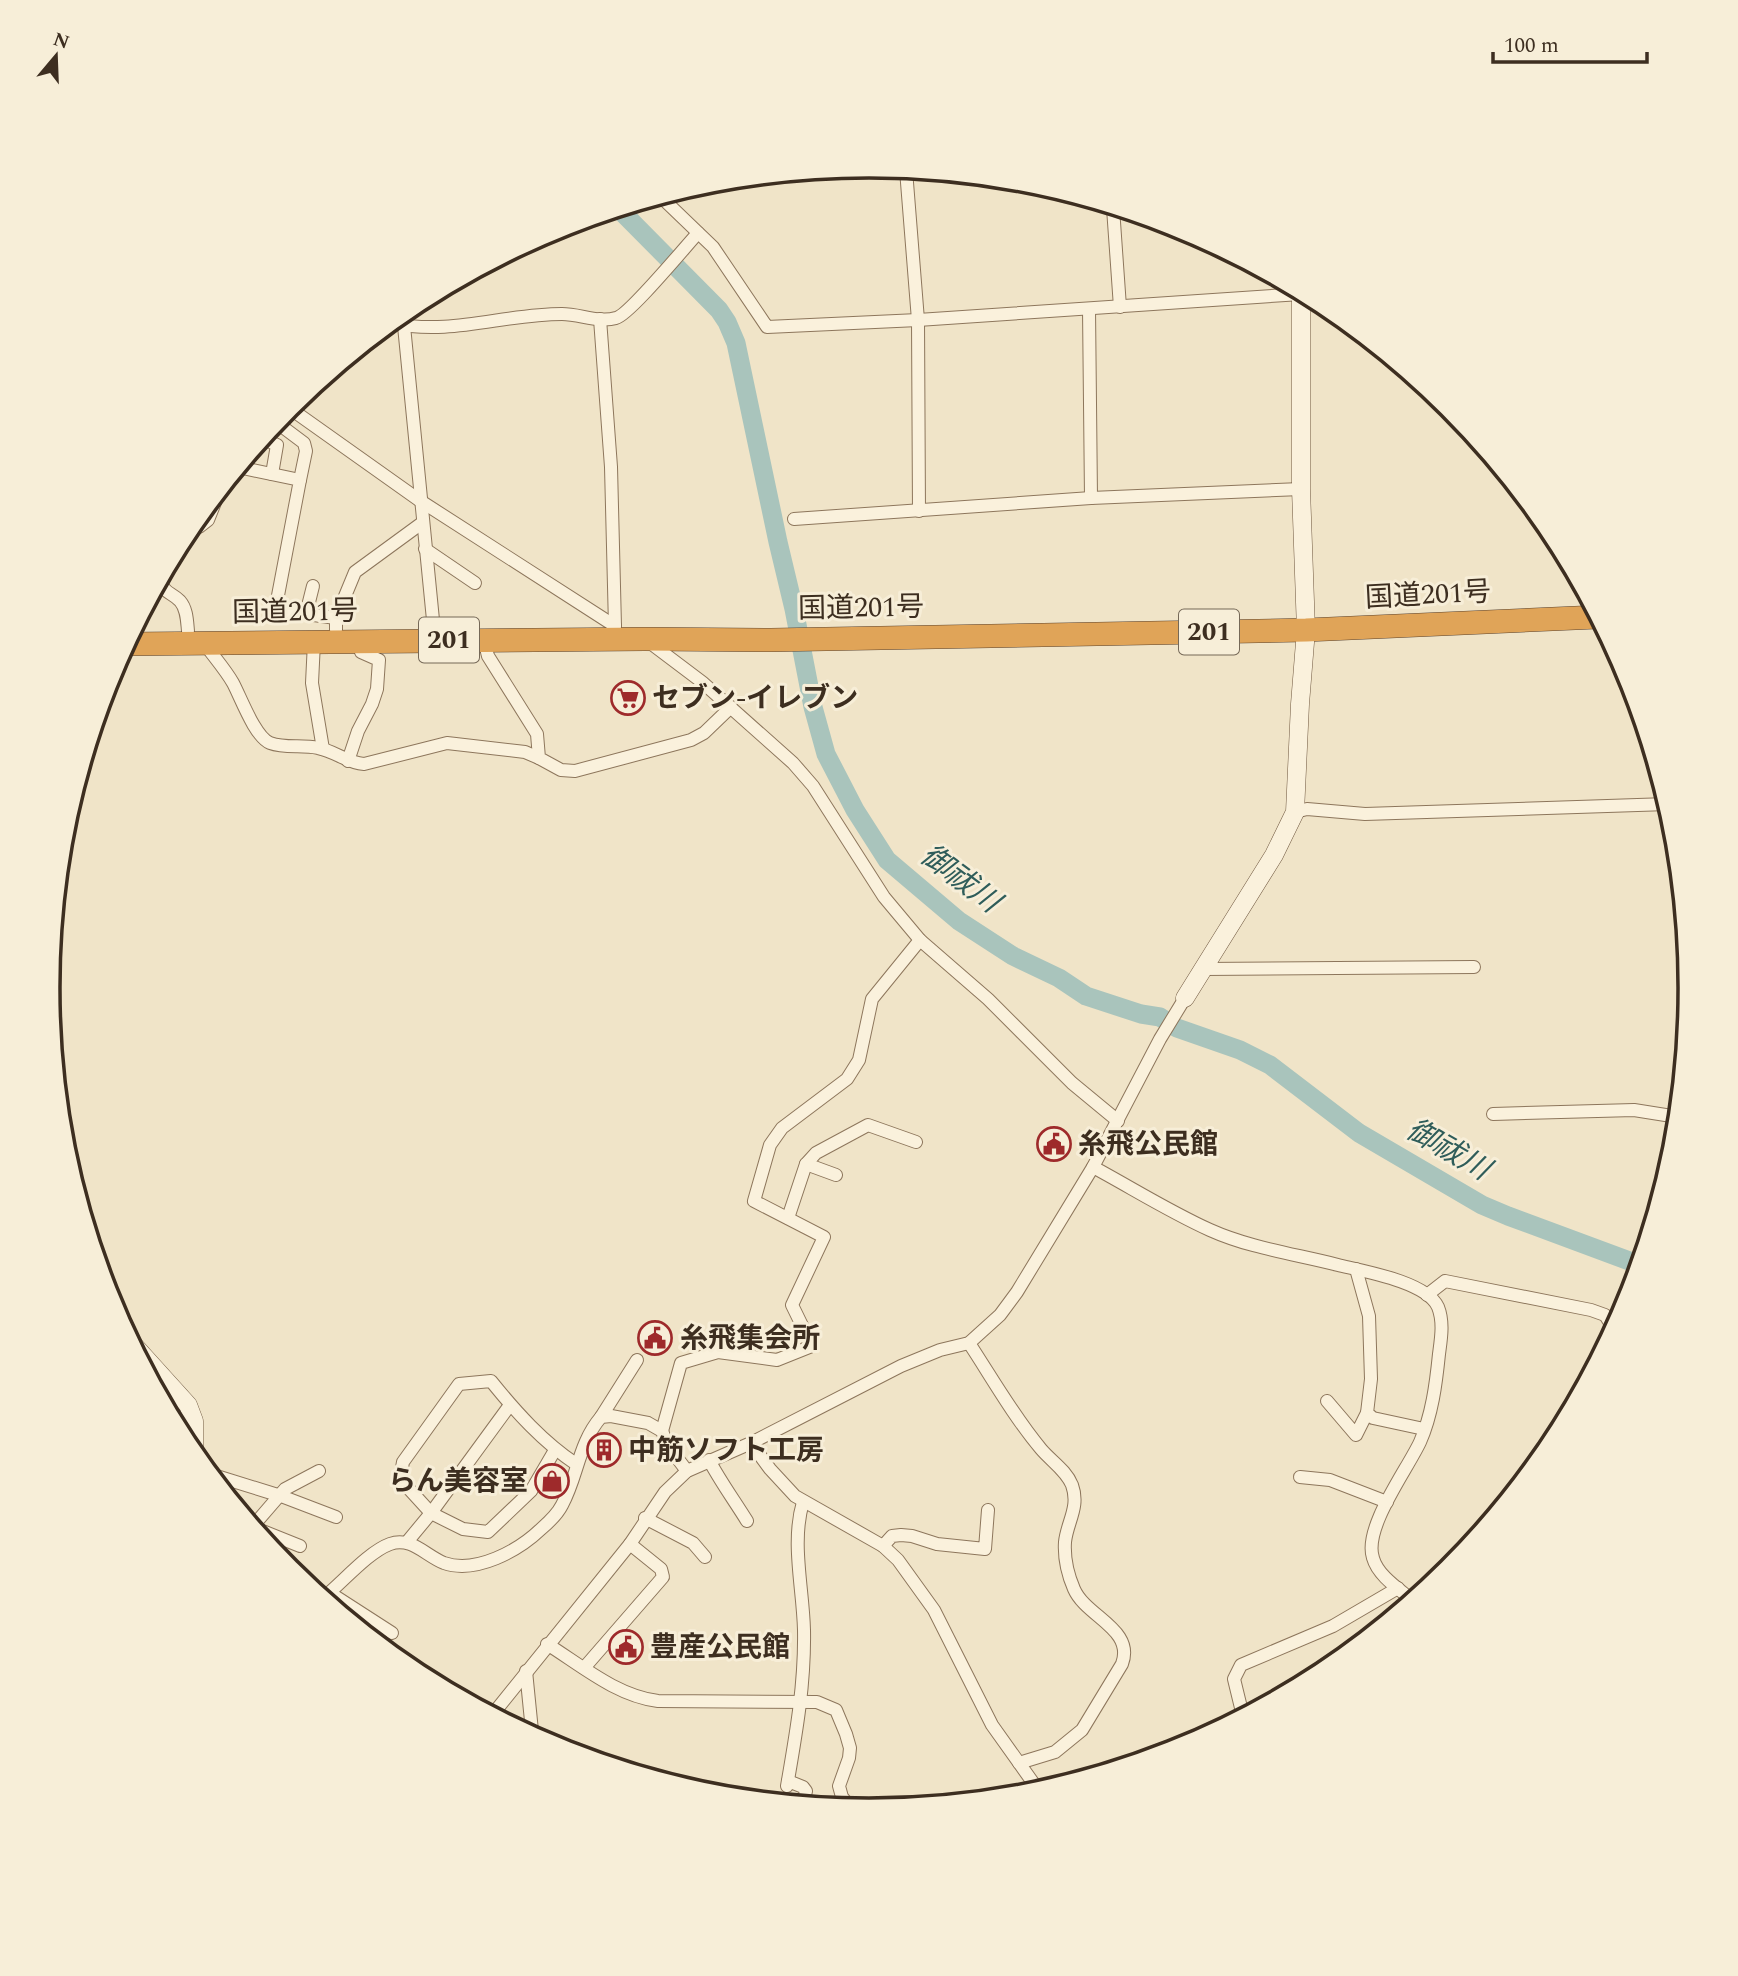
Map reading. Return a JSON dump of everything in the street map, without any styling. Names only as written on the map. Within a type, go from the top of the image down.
[{"type":"highway","name":"国道201号","points":[[1306,625],[1582,606]]},
{"type":"highway","name":"国道201号","points":[[142,633],[314,642],[645,639],[1588,617]]},
{"type":"highway","name":"国道201号","points":[[137,643],[336,624],[434,630],[615,626],[771,634]]},
{"type":"street","points":[[907,179],[918,320],[919,511]]},
{"type":"street","points":[[668,204],[713,247],[767,327],[918,320],[1286,294]]},
{"type":"street","points":[[1114,216],[1120,307]]},
{"type":"street","points":[[406,324],[460,327],[515,317],[564,314],[600,319],[617,318],[631,308],[698,233]]},
{"type":"street","points":[[498,1707],[630,1544],[666,1492],[687,1471],[751,1443],[901,1366],[940,1350],[969,1343],[1000,1315],[1017,1292],[1093,1167],[1160,1039],[1274,855],[1295,812],[1306,625],[1301,489],[1301,304]]},
{"type":"street","points":[[1089,309],[1091,498]]},
{"type":"street","points":[[600,319],[611,467],[615,626]]},
{"type":"street","points":[[398,330],[434,630]]},
{"type":"street","points":[[299,414],[419,500],[615,626]]},
{"type":"street","points":[[285,429],[304,443],[306,451],[276,606],[280,611],[306,614],[336,624],[355,572],[422,523]]},
{"type":"street","points":[[271,442],[277,445],[272,474]]},
{"type":"street","points":[[248,469],[300,480]]},
{"type":"street","points":[[794,519],[1091,498],[1301,489]]},
{"type":"street","points":[[425,549],[475,583]]},
{"type":"street","points":[[306,614],[313,586]]},
{"type":"street","points":[[164,590],[180,600],[196,637],[232,681],[266,742],[282,747],[309,746],[323,749],[348,761],[364,764],[447,743],[525,752],[561,770],[576,771],[678,744],[704,733],[731,707]]},
{"type":"street","points":[[645,639],[702,682],[793,763],[813,786],[884,897],[920,940],[988,999],[1053,1061],[1072,1083],[1118,1121]]},
{"type":"street","points":[[484,640],[488,656],[537,734],[539,758]]},
{"type":"street","points":[[348,761],[377,689],[379,660],[361,652],[358,641]]},
{"type":"street","points":[[314,642],[312,683],[323,749]]},
{"type":"street","points":[[1295,812],[1307,809],[1365,814],[1657,804]]},
{"type":"street","points":[[687,1471],[668,1446],[662,1431],[681,1363],[718,1352],[776,1360],[811,1346],[792,1304],[824,1237],[754,1200],[770,1145],[782,1128],[846,1079],[859,1060],[872,999],[920,940]]},
{"type":"street","points":[[1203,969],[1474,967]]},
{"type":"street","points":[[1493,1114],[1634,1110],[1668,1115]]},
{"type":"street","points":[[788,1218],[806,1164],[816,1153],[868,1125],[916,1142]]},
{"type":"street","points":[[806,1164],[836,1175]]},
{"type":"street","points":[[1093,1167],[1210,1230],[1256,1246],[1408,1284],[1427,1295],[1438,1307],[1442,1330],[1432,1405],[1420,1441],[1387,1502],[1375,1531],[1371,1550],[1376,1566],[1406,1594]]},
{"type":"street","points":[[1327,1401],[1356,1435],[1367,1413],[1371,1379],[1369,1316],[1356,1269]]},
{"type":"street","points":[[1427,1295],[1445,1281],[1591,1310],[1605,1315],[1607,1319]]},
{"type":"street","points":[[969,1343],[1041,1450],[1065,1473],[1072,1484],[1075,1510],[1065,1543],[1070,1579],[1085,1606],[1123,1640],[1126,1654],[1082,1730],[1055,1752],[1018,1763]]},
{"type":"street","points":[[330,1592],[390,1544],[407,1542],[443,1562],[472,1565],[495,1560],[541,1530],[562,1506],[592,1427],[637,1360]]},
{"type":"street","points":[[155,1368],[188,1405],[194,1421],[194,1435]]},
{"type":"street","points":[[555,1450],[531,1491],[488,1532],[463,1530],[431,1513],[400,1479],[403,1462],[459,1384],[491,1381],[510,1405],[555,1450],[576,1464]]},
{"type":"street","points":[[407,1542],[510,1405]]},
{"type":"street","points":[[1367,1413],[1373,1418],[1424,1429]]},
{"type":"street","points":[[601,1417],[611,1416],[648,1423],[662,1431]]},
{"type":"street","points":[[751,1443],[785,1486],[803,1502],[883,1546],[898,1560],[934,1610],[992,1725],[1030,1781]]},
{"type":"street","points":[[709,1460],[722,1485],[747,1521]]},
{"type":"street","points":[[259,1521],[285,1489],[319,1471]]},
{"type":"street","points":[[1300,1477],[1330,1480],[1387,1502]]},
{"type":"street","points":[[225,1479],[336,1517]]},
{"type":"street","points":[[803,1502],[797,1522],[804,1632],[802,1702],[787,1783],[803,1787],[805,1795]]},
{"type":"street","points":[[883,1546],[892,1536],[901,1535],[937,1545],[985,1549],[988,1510]]},
{"type":"street","points":[[646,1518],[693,1542],[705,1557]]},
{"type":"street","points":[[272,1535],[300,1546]]},
{"type":"street","points":[[584,1668],[663,1577],[662,1569],[630,1544]]},
{"type":"street","points":[[1241,1707],[1234,1679],[1241,1665],[1333,1626],[1398,1588]]},
{"type":"street","points":[[347,1607],[392,1633]]},
{"type":"street","points":[[547,1644],[622,1691],[640,1699],[817,1702],[836,1710],[850,1748],[839,1786],[842,1797]]},
{"type":"street","points":[[526,1671],[531,1723]]},
{"type":"waterway","name":"御祓川","points":[[626,216],[719,310],[736,343],[813,707],[826,754],[855,810],[887,860],[959,921],[1013,956],[1059,978],[1086,996],[1141,1014],[1160,1017],[1177,1028],[1240,1050],[1270,1065],[1359,1133],[1482,1205],[1631,1262]]},
{"type":"place","name":"セブン-イレブン","points":[[628,698]]},
{"type":"place","name":"糸飛公民館","points":[[1054,1144]]},
{"type":"place","name":"糸飛集会所","points":[[655,1338]]},
{"type":"place","name":"中筋ソフト工房","points":[[604,1450]]},
{"type":"place","name":"らん美容室","points":[[552,1481]]},
{"type":"place","name":"豊産公民館","points":[[626,1647]]}]
